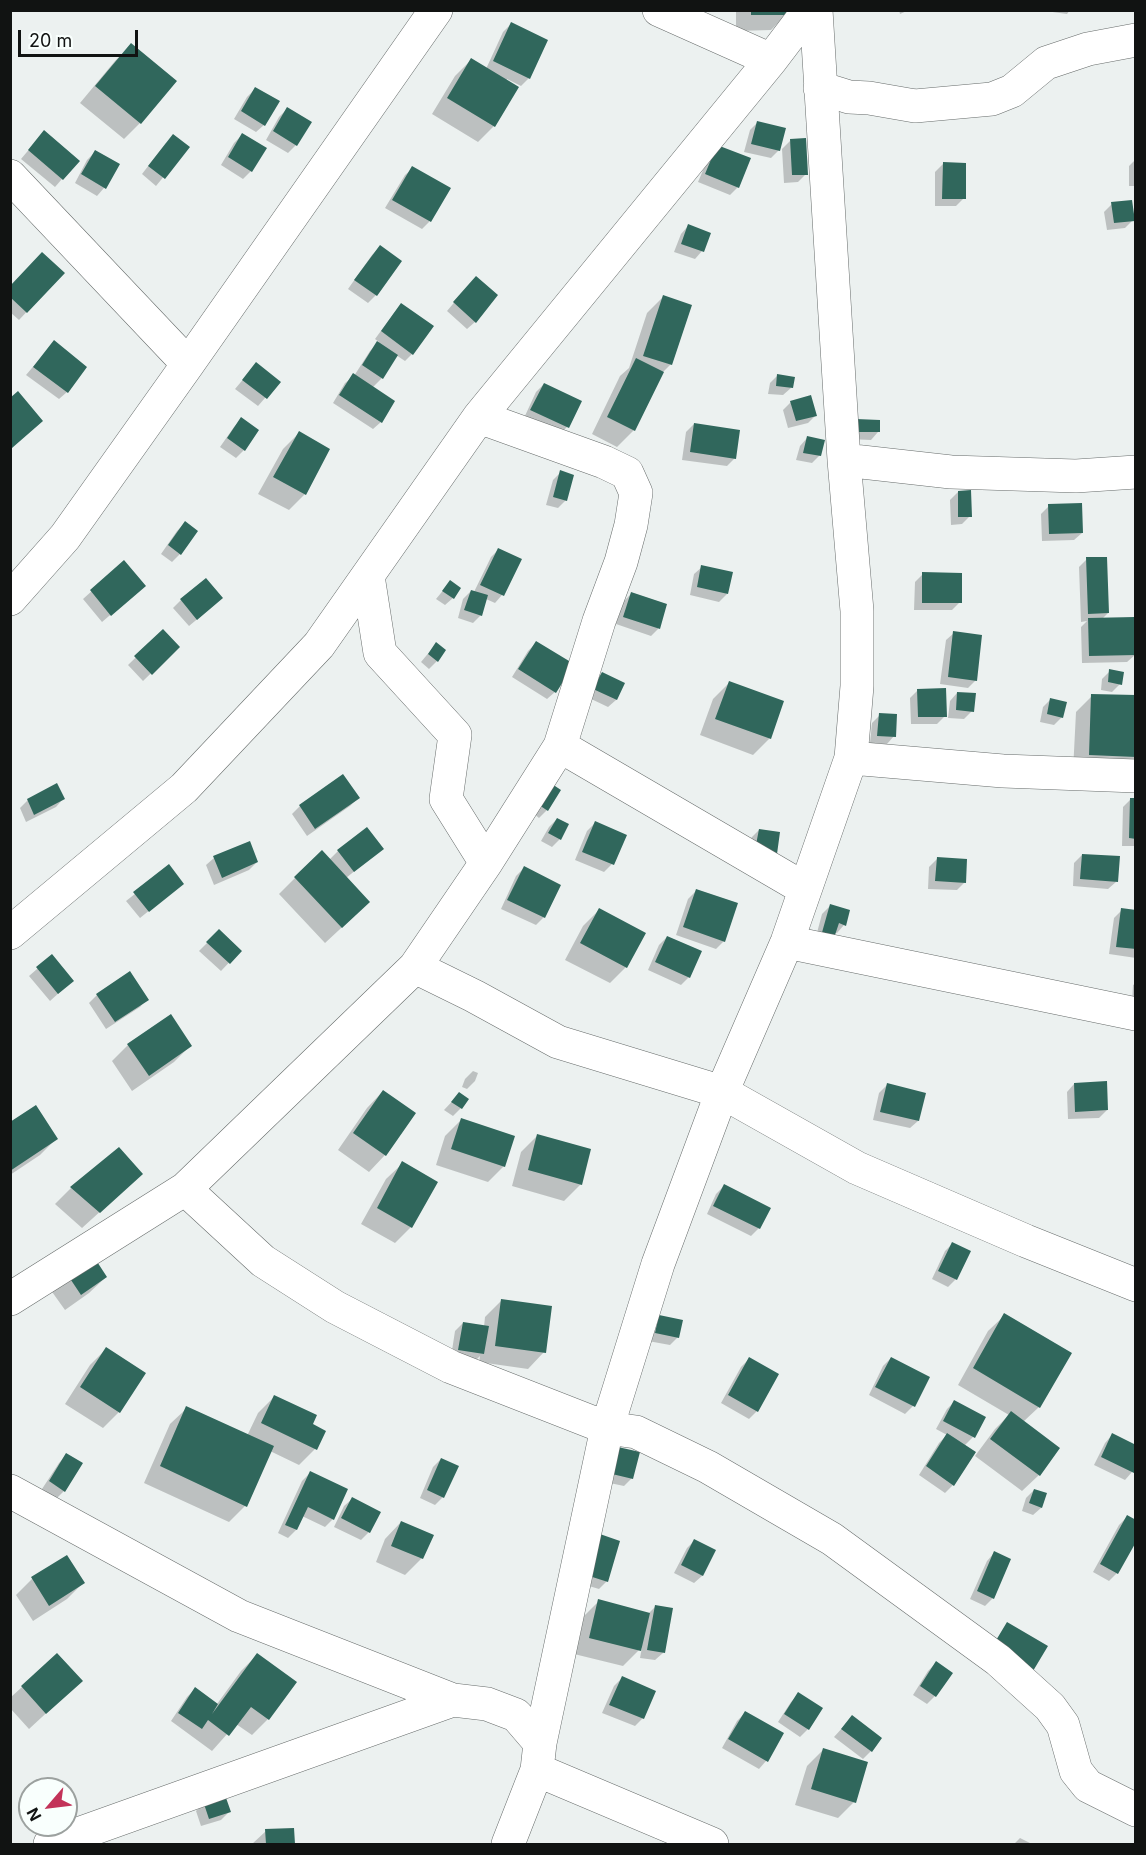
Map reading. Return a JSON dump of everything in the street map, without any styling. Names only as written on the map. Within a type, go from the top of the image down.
[{"type":"street","points":[[10,599],[65,537],[436,10]]},
{"type":"street","points":[[658,10],[771,60]]},
{"type":"street","points":[[10,933],[184,788],[319,645],[479,417],[771,60],[809,10]]},
{"type":"street","points":[[508,1845],[538,1757],[607,1428],[658,1264],[722,1092],[787,942],[851,758],[857,686],[857,611],[844,460],[816,10]]},
{"type":"street","points":[[820,88],[849,98],[869,98],[915,106],[992,99],[1012,91],[1046,63],[1088,49],[1136,40]]},
{"type":"street","points":[[10,176],[188,364]]},
{"type":"street","points":[[10,1299],[185,1189],[416,967],[486,863],[560,746],[599,621],[621,562],[631,525],[636,493],[627,473],[604,462],[479,417]]},
{"type":"street","points":[[844,460],[951,472],[1076,476],[1136,472]]},
{"type":"street","points":[[368,576],[380,653],[455,735],[446,799],[486,863]]},
{"type":"street","points":[[560,746],[805,888]]},
{"type":"street","points":[[851,758],[1003,771],[1136,776]]},
{"type":"street","points":[[787,942],[1136,1014]]},
{"type":"street","points":[[416,967],[558,1042],[722,1092],[857,1168],[1026,1241],[1136,1285]]},
{"type":"street","points":[[185,1189],[263,1261],[335,1306],[451,1367],[607,1428],[636,1431],[708,1467],[832,1539],[998,1660],[1050,1707],[1063,1725],[1076,1771],[1088,1786],[1136,1810]]},
{"type":"street","points":[[10,1491],[239,1616],[453,1700],[487,1704],[516,1715],[538,1757],[712,1845]]},
{"type":"street","points":[[50,1845],[453,1700]]},
{"type":"building","points":[[751,10],[789,10],[789,15],[751,15]]},
{"type":"building","points":[[511,22],[548,40],[530,79],[493,61]]},
{"type":"building","points":[[131,43],[177,81],[141,124],[95,86]]},
{"type":"building","points":[[471,58],[519,87],[495,127],[447,98]]},
{"type":"building","points":[[255,87],[280,101],[265,126],[241,111]]},
{"type":"building","points":[[287,107],[312,122],[297,146],[273,131]]},
{"type":"building","points":[[757,121],[786,128],[780,151],[751,144]]},
{"type":"building","points":[[44,130],[80,161],[63,180],[28,150]]},
{"type":"building","points":[[242,133],[267,148],[252,172],[228,157]]},
{"type":"building","points":[[173,134],[190,147],[165,179],[148,166]]},
{"type":"building","points":[[806,138],[808,175],[792,175],[790,139]]},
{"type":"building","points":[[717,145],[751,158],[739,188],[705,174]]},
{"type":"building","points":[[95,150],[120,164],[106,189],[81,174]]},
{"type":"building","points":[[943,162],[966,163],[966,199],[942,199]]},
{"type":"building","points":[[412,166],[451,188],[431,222],[392,200]]},
{"type":"building","points":[[1132,200],[1135,221],[1114,223],[1111,202]]},
{"type":"building","points":[[688,224],[711,233],[704,252],[681,244]]},
{"type":"building","points":[[380,245],[402,261],[377,296],[354,280]]},
{"type":"building","points":[[42,252],[65,273],[27,313],[10,297],[10,286]]},
{"type":"building","points":[[476,276],[498,295],[476,323],[453,302]]},
{"type":"building","points":[[663,295],[692,305],[672,365],[643,356]]},
{"type":"building","points":[[401,303],[434,326],[413,355],[381,331]]},
{"type":"building","points":[[54,340],[87,367],[68,393],[33,367]]},
{"type":"building","points":[[377,341],[398,355],[383,379],[362,365]]},
{"type":"building","points":[[636,358],[664,372],[635,431],[607,417]]},
{"type":"building","points":[[256,362],[281,382],[267,399],[242,380]]},
{"type":"building","points":[[353,373],[395,401],[382,423],[339,395]]},
{"type":"building","points":[[777,374],[795,377],[793,388],[776,386]]},
{"type":"building","points":[[544,383],[582,401],[569,428],[530,410]]},
{"type":"building","points":[[18,391],[43,421],[12,448],[10,446],[10,398]]},
{"type":"building","points":[[811,395],[817,416],[796,421],[790,401]]},
{"type":"building","points":[[241,417],[259,430],[245,451],[227,438]]},
{"type":"building","points":[[856,419],[880,420],[880,432],[856,432]]},
{"type":"building","points":[[694,423],[740,430],[736,459],[690,452]]},
{"type":"building","points":[[299,431],[330,449],[306,495],[273,477]]},
{"type":"building","points":[[807,436],[825,440],[821,456],[803,453]]},
{"type":"building","points":[[560,470],[574,475],[567,501],[553,497]]},
{"type":"building","points":[[971,490],[972,517],[958,517],[958,491]]},
{"type":"building","points":[[1082,503],[1083,533],[1049,534],[1048,504]]},
{"type":"building","points":[[185,521],[198,531],[181,555],[168,545]]},
{"type":"building","points":[[498,548],[522,559],[504,596],[480,585]]},
{"type":"building","points":[[1086,557],[1107,557],[1109,613],[1088,614]]},
{"type":"building","points":[[124,560],[146,586],[111,616],[90,590]]},
{"type":"building","points":[[701,565],[733,572],[728,594],[697,587]]},
{"type":"building","points":[[922,572],[962,573],[962,603],[922,603]]},
{"type":"building","points":[[206,578],[223,598],[197,620],[180,599]]},
{"type":"building","points":[[450,580],[461,588],[454,599],[442,591]]},
{"type":"building","points":[[471,590],[488,595],[482,616],[464,610]]},
{"type":"building","points":[[631,592],[667,604],[660,629],[623,617]]},
{"type":"building","points":[[1135,617],[1136,655],[1089,656],[1088,618]]},
{"type":"building","points":[[163,629],[180,647],[152,675],[134,656]]},
{"type":"building","points":[[953,631],[982,635],[977,681],[948,677]]},
{"type":"building","points":[[536,641],[574,664],[556,693],[518,669]]},
{"type":"building","points":[[436,642],[446,650],[438,662],[428,654]]},
{"type":"building","points":[[1109,669],[1124,672],[1122,685],[1108,682]]},
{"type":"building","points":[[602,672],[625,683],[617,700],[593,689]]},
{"type":"building","points":[[729,681],[784,701],[771,739],[715,719]]},
{"type":"building","points":[[946,688],[947,717],[918,717],[917,689]]},
{"type":"building","points":[[957,692],[976,693],[974,712],[956,710]]},
{"type":"building","points":[[1091,694],[1136,695],[1136,757],[1089,755]]},
{"type":"building","points":[[1050,698],[1067,702],[1063,718],[1047,714]]},
{"type":"building","points":[[879,713],[897,714],[896,737],[877,736]]},
{"type":"building","points":[[343,774],[360,798],[315,829],[299,805]]},
{"type":"building","points":[[57,783],[65,799],[34,815],[27,799]]},
{"type":"building","points":[[552,784],[561,790],[548,811],[539,805]]},
{"type":"building","points":[[1130,798],[1136,798],[1136,839],[1129,838]]},
{"type":"building","points":[[557,818],[569,824],[561,840],[548,833]]},
{"type":"building","points":[[595,821],[627,835],[614,865],[582,852]]},
{"type":"building","points":[[367,827],[384,849],[354,872],[337,850]]},
{"type":"building","points":[[759,829],[780,832],[777,854],[755,850]]},
{"type":"building","points":[[250,841],[258,862],[222,878],[213,856]]},
{"type":"building","points":[[322,850],[370,902],[342,928],[294,877]]},
{"type":"building","points":[[1082,854],[1120,856],[1118,882],[1080,879]]},
{"type":"building","points":[[937,857],[967,859],[966,883],[935,881]]},
{"type":"building","points":[[169,864],[184,884],[149,912],[133,892]]},
{"type":"building","points":[[524,866],[561,885],[545,918],[507,900]]},
{"type":"building","points":[[696,889],[738,903],[725,942],[683,927]]},
{"type":"building","points":[[830,904],[850,910],[846,926],[839,923],[833,941],[821,936]]},
{"type":"building","points":[[599,908],[646,933],[627,968],[580,943]]},
{"type":"building","points":[[1121,908],[1136,910],[1136,949],[1116,947]]},
{"type":"building","points":[[219,929],[242,951],[230,964],[206,942]]},
{"type":"building","points":[[667,936],[702,951],[690,978],[655,962]]},
{"type":"building","points":[[52,954],[74,981],[58,994],[36,967]]},
{"type":"building","points":[[130,971],[149,1000],[115,1022],[96,994]]},
{"type":"building","points":[[171,1014],[192,1046],[149,1076],[127,1044]]},
{"type":"building","points":[[1107,1081],[1108,1110],[1075,1112],[1074,1083]]},
{"type":"building","points":[[887,1083],[926,1093],[919,1121],[880,1112]]},
{"type":"building","points":[[383,1090],[416,1113],[386,1156],[353,1133]]},
{"type":"building","points":[[459,1092],[469,1099],[462,1109],[451,1102]]},
{"type":"building","points":[[36,1105],[58,1139],[10,1171],[10,1122]]},
{"type":"building","points":[[461,1118],[515,1136],[505,1167],[451,1149]]},
{"type":"building","points":[[537,1134],[591,1149],[582,1185],[528,1170]]},
{"type":"building","points":[[119,1147],[143,1174],[100,1213],[70,1187]]},
{"type":"building","points":[[402,1161],[438,1182],[412,1228],[377,1208]]},
{"type":"building","points":[[724,1184],[771,1208],[760,1229],[713,1206]]},
{"type":"building","points":[[952,1242],[971,1251],[957,1280],[938,1271]]},
{"type":"building","points":[[92,1254],[107,1277],[81,1295],[65,1271]]},
{"type":"building","points":[[501,1299],[552,1306],[546,1353],[495,1346]]},
{"type":"building","points":[[1004,1313],[1072,1353],[1040,1408],[973,1368]]},
{"type":"building","points":[[659,1315],[683,1320],[679,1338],[655,1333]]},
{"type":"building","points":[[463,1322],[489,1326],[484,1354],[458,1350]]},
{"type":"building","points":[[106,1347],[146,1373],[120,1413],[80,1387]]},
{"type":"building","points":[[749,1357],[779,1374],[758,1412],[728,1395]]},
{"type":"building","points":[[891,1357],[930,1377],[915,1407],[875,1387]]},
{"type":"building","points":[[274,1395],[317,1415],[313,1424],[326,1431],[317,1450],[261,1423]]},
{"type":"building","points":[[954,1400],[986,1417],[975,1438],[943,1421]]},
{"type":"building","points":[[186,1406],[274,1446],[247,1507],[160,1466]]},
{"type":"building","points":[[1011,1411],[1060,1448],[1040,1476],[990,1439]]},
{"type":"building","points":[[947,1433],[976,1452],[954,1486],[926,1466]]},
{"type":"building","points":[[1112,1433],[1136,1445],[1134,1473],[1101,1457]]},
{"type":"building","points":[[618,1447],[640,1452],[633,1479],[612,1474]]},
{"type":"building","points":[[66,1453],[83,1463],[65,1492],[49,1481]]},
{"type":"building","points":[[441,1458],[459,1466],[444,1498],[427,1490]]},
{"type":"building","points":[[310,1471],[348,1489],[334,1520],[308,1507],[297,1530],[285,1525]]},
{"type":"building","points":[[1034,1489],[1047,1493],[1042,1508],[1029,1503]]},
{"type":"building","points":[[352,1497],[381,1512],[370,1533],[341,1518]]},
{"type":"building","points":[[1127,1515],[1136,1520],[1136,1542],[1118,1574],[1100,1564]]},
{"type":"building","points":[[401,1521],[434,1535],[423,1559],[391,1546]]},
{"type":"building","points":[[597,1533],[620,1541],[608,1582],[586,1575]]},
{"type":"building","points":[[694,1539],[716,1550],[703,1576],[681,1565]]},
{"type":"building","points":[[994,1551],[1011,1559],[994,1599],[977,1591]]},
{"type":"building","points":[[67,1555],[85,1583],[49,1606],[31,1577]]},
{"type":"building","points":[[598,1599],[650,1613],[641,1651],[589,1638]]},
{"type":"building","points":[[655,1605],[673,1608],[665,1653],[647,1650]]},
{"type":"building","points":[[1007,1622],[1048,1646],[1033,1671],[992,1647]]},
{"type":"building","points":[[57,1653],[83,1681],[46,1714],[21,1686]]},
{"type":"building","points":[[257,1653],[297,1682],[269,1720],[251,1707],[229,1736],[208,1720],[202,1729],[178,1713],[195,1687],[218,1704],[212,1714]]},
{"type":"building","points":[[936,1661],[953,1673],[936,1697],[920,1686]]},
{"type":"building","points":[[622,1676],[656,1691],[644,1719],[609,1705]]},
{"type":"building","points":[[798,1692],[823,1708],[809,1730],[784,1714]]},
{"type":"building","points":[[745,1711],[784,1733],[768,1762],[728,1739]]},
{"type":"building","points":[[852,1715],[882,1738],[872,1752],[841,1729]]},
{"type":"building","points":[[823,1748],[868,1762],[856,1803],[811,1789]]},
{"type":"building","points":[[225,1795],[231,1812],[209,1819],[203,1801]]},
{"type":"building","points":[[294,1828],[295,1844],[266,1844],[265,1829]]}]
